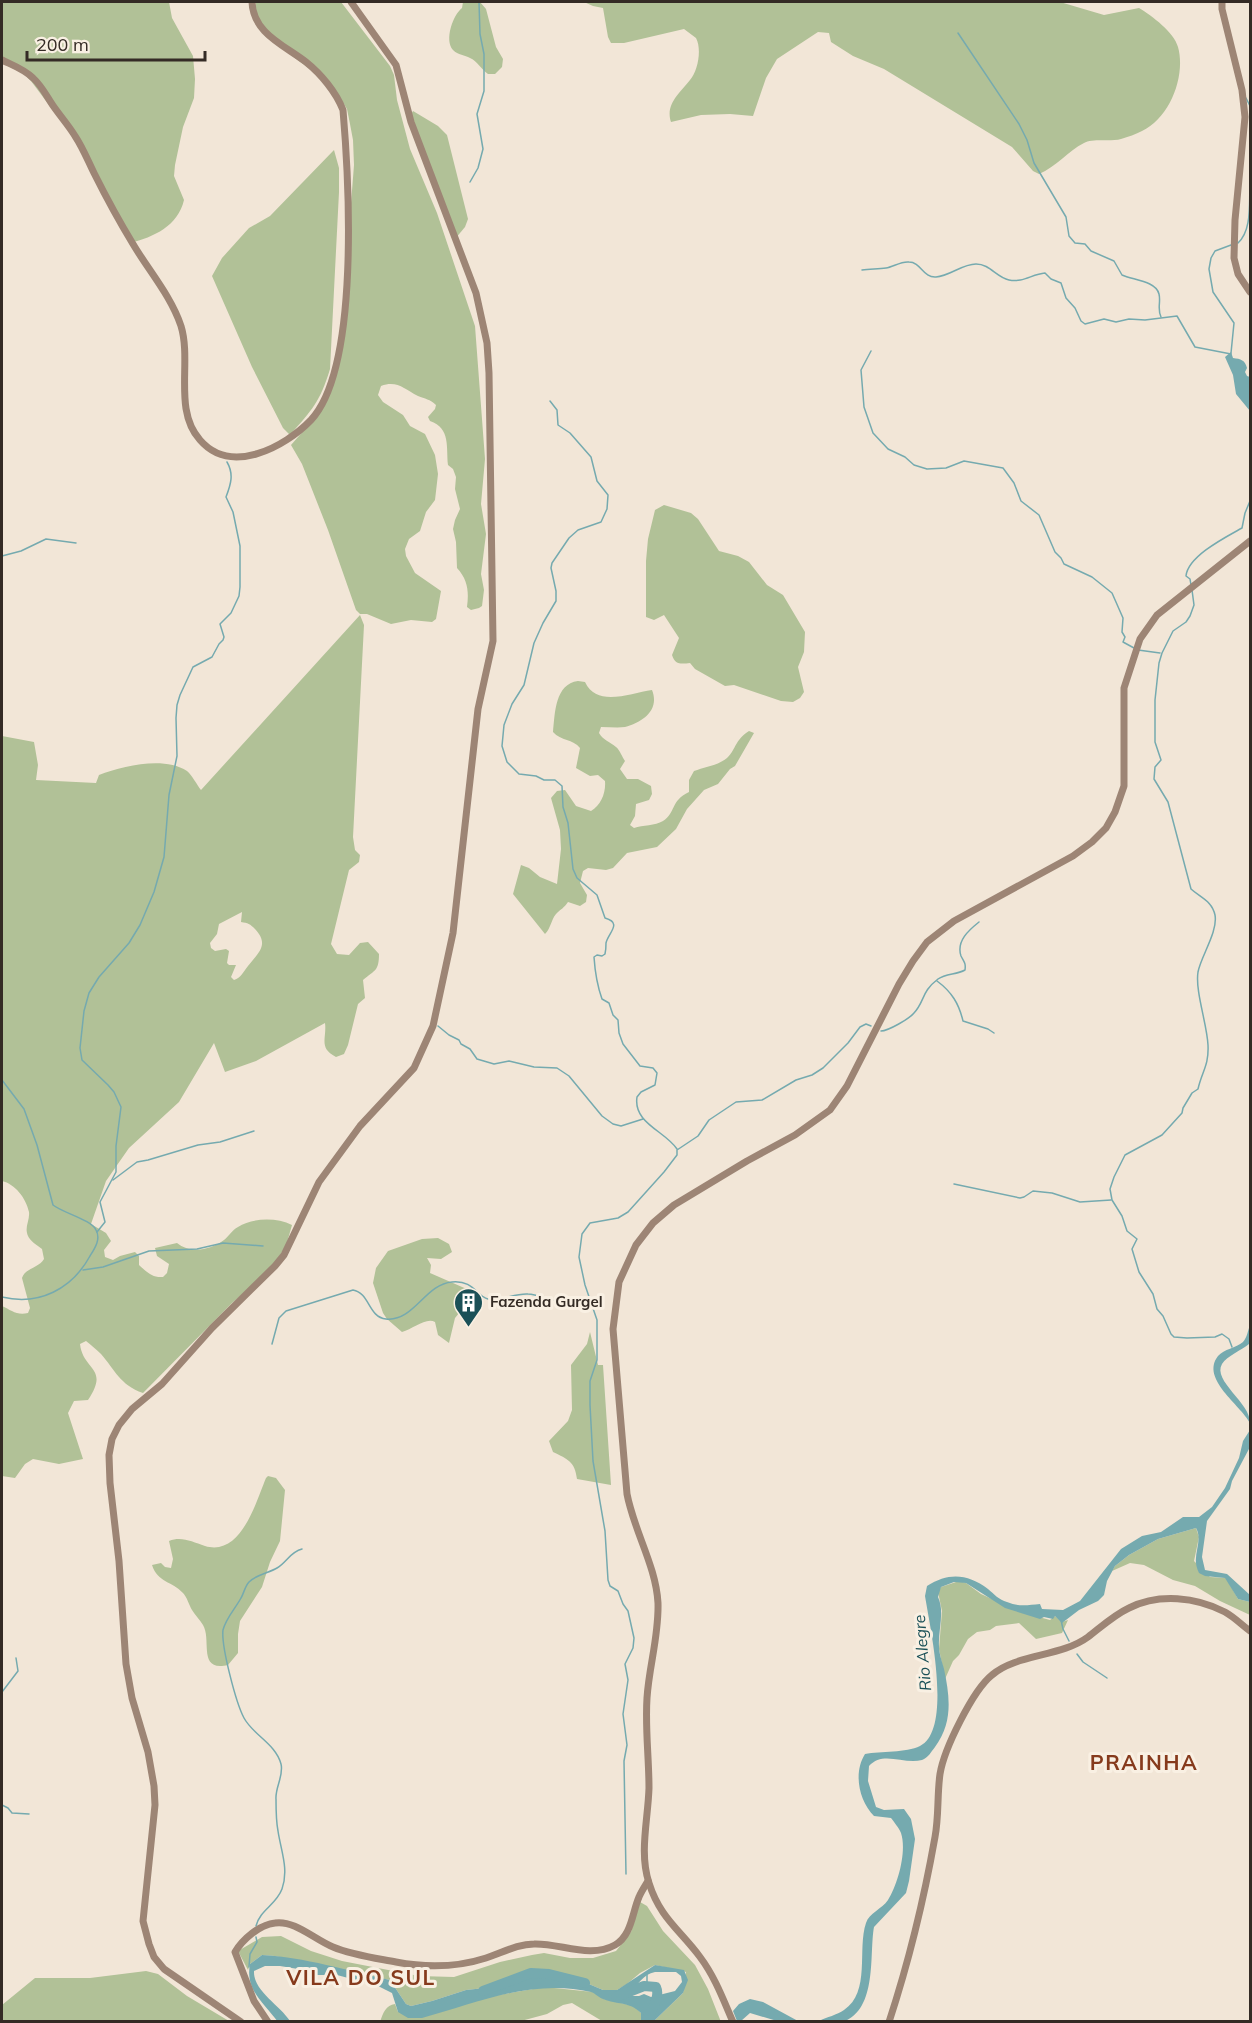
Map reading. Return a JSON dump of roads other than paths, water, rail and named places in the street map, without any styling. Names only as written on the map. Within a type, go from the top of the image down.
[{"type":"street","points":[[2,60],[33,77],[75,136],[133,245],[155,276],[177,316],[186,349],[187,415],[199,439],[207,447],[232,456],[255,455],[274,447],[302,430],[318,412],[328,392],[345,314],[348,262],[343,110],[332,89],[307,63],[262,29],[252,9],[252,2]]},
{"type":"street","points":[[241,2022],[164,1969],[154,1957],[149,1944],[143,1910],[155,1805],[154,1786],[148,1752],[132,1698],[125,1654],[109,1455],[112,1439],[132,1409],[162,1384],[212,1328],[284,1255],[308,1203],[331,1164],[360,1126],[403,1081],[418,1060],[433,1026],[453,933],[478,709],[493,641],[489,374],[487,343],[476,293],[411,122],[396,64],[351,2]]},
{"type":"street","points":[[1222,2],[1242,90],[1245,117],[1235,220],[1234,258],[1238,274],[1251,292]]},
{"type":"street","points":[[733,2022],[712,1975],[699,1956],[668,1921],[658,1906],[648,1881],[645,1840],[649,1788],[647,1695],[658,1626],[658,1601],[627,1494],[613,1329],[619,1281],[636,1245],[653,1223],[674,1205],[795,1135],[830,1110],[847,1086],[899,984],[927,942],[954,921],[1073,856],[1106,828],[1115,812],[1124,786],[1124,688],[1140,639],[1157,615],[1251,541]]},
{"type":"street","points":[[889,2022],[914,1937],[936,1836],[940,1773],[969,1702],[984,1682],[1003,1668],[1077,1643],[1128,1608],[1161,1599],[1191,1600],[1216,1608],[1251,1631]]},
{"type":"street","points":[[268,2022],[254,2001],[235,1952],[251,1934],[264,1927],[276,1923],[285,1924],[296,1927],[334,1947],[397,1962],[441,1967],[459,1966],[530,1944],[549,1944],[591,1951],[606,1949],[622,1940],[628,1932],[639,1895],[648,1881]]},
{"type":"water","points":[[1231,352],[1233,358],[1245,363],[1247,368],[1245,372],[1250,377],[1250,411],[1236,394],[1233,375],[1225,357]]},
{"type":"water","points":[[1250,1325],[1249,1344],[1224,1361],[1220,1371],[1222,1378],[1245,1408],[1250,1423],[1218,1383],[1214,1374],[1214,1365],[1218,1356],[1243,1342]]},
{"type":"water","points":[[1250,1430],[1250,1447],[1230,1489],[1207,1521],[1202,1557],[1205,1570],[1227,1574],[1250,1595],[1250,1602],[1238,1599],[1225,1578],[1205,1576],[1199,1573],[1196,1561],[1199,1539],[1196,1528],[1158,1539],[1129,1555],[1115,1566],[1107,1581],[1104,1595],[1062,1623],[1055,1616],[1053,1619],[1044,1617],[1040,1619],[1005,1608],[966,1583],[954,1582],[941,1587],[938,1597],[941,1615],[939,1649],[949,1700],[945,1729],[935,1747],[922,1760],[887,1758],[875,1761],[869,1766],[868,1781],[876,1807],[884,1810],[904,1809],[911,1819],[915,1839],[906,1893],[874,1927],[870,1980],[862,2005],[854,2015],[843,2022],[819,2021],[844,2010],[858,1992],[866,1923],[870,1916],[888,1900],[900,1867],[903,1849],[901,1833],[891,1818],[874,1816],[869,1810],[859,1787],[859,1770],[865,1754],[914,1748],[920,1746],[930,1736],[935,1720],[937,1677],[925,1596],[927,1586],[943,1578],[966,1578],[981,1584],[1011,1604],[1040,1604],[1042,1609],[1063,1610],[1080,1601],[1121,1549],[1142,1536],[1161,1532],[1183,1517],[1199,1517],[1212,1507],[1225,1488],[1239,1458],[1243,1441]]},
{"type":"water","points":[[262,1955],[278,1956],[390,1980],[406,2004],[411,2006],[466,1990],[504,1986],[522,1977],[577,1979],[603,1990],[617,1990],[655,1965],[684,1970],[688,1980],[683,1993],[654,2021],[641,2021],[641,2013],[627,2005],[608,2001],[591,1992],[569,1988],[526,1990],[485,1999],[422,2018],[408,2018],[398,2012],[392,1993],[378,1986],[337,1975],[308,1975],[298,1969],[265,1966],[254,1971],[255,1978],[262,1991],[290,2021],[278,2022],[253,1989],[249,1973],[250,1964]],"holes":[[[676,1972],[681,1976],[682,1982],[675,1991],[651,1997],[644,1994],[632,1996],[630,1993],[644,1977],[651,1973]]]},
{"type":"water","points":[[750,1999],[763,2002],[798,2021],[777,2021],[750,2013],[741,2021],[737,2021],[733,2011],[739,2004]]},
{"type":"waterway","points":[[470,182],[478,168],[483,149],[477,114],[484,91],[484,54],[480,34],[479,2]]},
{"type":"waterway","points":[[958,33],[1019,124],[1034,163],[1066,217],[1069,236],[1075,243],[1085,244],[1091,251],[1114,261],[1122,275],[1154,286],[1159,294],[1161,317]]},
{"type":"waterway","points":[[1246,98],[1250,106]]},
{"type":"waterway","points":[[1238,243],[1248,224],[1250,187]]},
{"type":"waterway","points":[[1231,245],[1215,251],[1209,269],[1213,292],[1234,323],[1231,353]]},
{"type":"waterway","points":[[862,270],[886,268],[906,262],[916,264],[932,277],[946,275],[976,264],[985,266],[1009,280],[1019,280],[1045,273],[1051,279],[1061,283],[1066,298],[1085,324],[1104,319],[1116,322],[1177,316],[1195,347],[1231,354]]},
{"type":"waterway","points":[[871,351],[861,370],[864,407],[873,433],[888,449],[905,457],[914,465],[927,469],[946,468],[964,461],[1003,468],[1014,483],[1021,501],[1039,515],[1055,552],[1064,564],[1092,577],[1112,593],[1123,618],[1122,632],[1125,637],[1123,642],[1134,648]]},
{"type":"waterway","points":[[550,401],[557,410],[558,425],[570,433],[591,457],[597,481],[608,495],[607,509],[601,522],[578,530],[569,538],[552,563],[556,601],[534,643],[524,685],[512,704],[504,725],[502,746],[507,762],[519,774],[536,776],[544,780],[555,780],[562,786],[573,869],[577,878],[597,895],[605,918],[614,925],[607,939],[605,954],[594,957],[600,994],[602,999],[609,1003],[613,1015],[618,1020],[623,1044],[640,1066],[653,1068],[657,1073],[655,1085],[641,1092],[637,1097],[640,1114],[677,1149]]},
{"type":"waterway","points":[[97,1232],[105,1222],[100,1202],[116,1172],[116,1146],[121,1107],[114,1092],[82,1060],[80,1048],[84,1011],[89,993],[99,977],[129,943],[140,925],[154,892],[164,857],[169,795],[177,756],[177,705],[193,667],[212,657],[223,640],[220,624],[231,613],[239,596],[240,546],[233,512],[226,497],[231,479],[231,471],[227,462]]},
{"type":"waterway","points":[[1191,585],[1190,579],[1186,576],[1193,561],[1200,554],[1242,528],[1250,501]]},
{"type":"waterway","points":[[2,556],[21,551],[46,539],[76,543]]},
{"type":"waterway","points":[[1192,590],[1194,605],[1190,616],[1186,622],[1173,631],[1159,663],[1155,700],[1155,742],[1161,760],[1155,767],[1154,779],[1168,802],[1191,889],[1209,903],[1215,915],[1212,936],[1198,972],[1208,1045],[1207,1058],[1198,1089],[1192,1093],[1182,1113],[1162,1135],[1125,1155],[1110,1189],[1112,1200],[1122,1216],[1127,1231],[1137,1239],[1132,1249],[1139,1272],[1153,1294],[1157,1309],[1163,1316],[1171,1334],[1174,1337],[1187,1338],[1215,1337],[1222,1334],[1229,1339],[1232,1347]]},
{"type":"waterway","points":[[1138,650],[1160,653]]},
{"type":"waterway","points":[[881,1031],[893,1027],[911,1015],[929,988],[938,979],[965,970],[960,945],[968,932],[979,922]]},
{"type":"waterway","points":[[937,981],[954,999],[963,1021],[994,1033]]},
{"type":"waterway","points":[[626,1874],[624,1761],[627,1745],[623,1714],[628,1680],[625,1664],[633,1648],[634,1638],[628,1611],[618,1591],[610,1586],[608,1580],[605,1531],[593,1461],[590,1405],[590,1381],[597,1360],[597,1320],[585,1285],[579,1257],[582,1234],[590,1223],[618,1218],[628,1212],[664,1172],[677,1155],[677,1150],[698,1136],[709,1120],[736,1102],[762,1100],[796,1080],[812,1075],[823,1068],[848,1043],[860,1027],[866,1024],[871,1026]]},
{"type":"waterway","points":[[438,1026],[470,1049],[477,1059],[494,1064],[509,1061],[534,1067],[557,1068],[569,1076],[602,1116],[613,1124],[621,1126],[643,1119]]},
{"type":"waterway","points":[[2,1080],[24,1109],[37,1145],[53,1205],[89,1223],[96,1230],[98,1237],[83,1268],[64,1286],[41,1297],[29,1299],[2,1297]]},
{"type":"waterway","points":[[113,1180],[137,1162],[198,1145],[220,1142],[254,1131]]},
{"type":"waterway","points":[[954,1184],[1020,1198],[1033,1191],[1052,1193],[1080,1202],[1111,1200]]},
{"type":"waterway","points":[[83,1270],[103,1267],[149,1251],[197,1249],[223,1243],[263,1246]]},
{"type":"waterway","points":[[272,1344],[279,1318],[286,1311],[353,1290],[363,1296],[376,1314],[386,1319],[404,1315],[434,1289],[452,1282],[465,1283],[488,1299],[528,1294],[550,1300],[591,1304]]},
{"type":"waterway","points":[[256,1926],[258,1920],[279,1895],[284,1882],[285,1867],[276,1811],[276,1795],[282,1768],[274,1751],[248,1724],[241,1711],[233,1688],[223,1630],[246,1585],[256,1577],[277,1568],[294,1552],[302,1549]]},
{"type":"waterway","points":[[1061,1620],[1069,1641]]},
{"type":"waterway","points":[[1077,1654],[1083,1662],[1107,1678]]},
{"type":"waterway","points":[[2,1692],[18,1671],[16,1658]]},
{"type":"waterway","points":[[2,1805],[12,1813],[29,1814]]},
{"type":"waterway","points":[[249,1967],[250,1954],[257,1942],[256,1937]]},
{"type":"waterway","name":"Rio Alegre","points":[[483,1991],[531,1973],[549,1974],[585,1983]]},
{"type":"waterway","points":[[647,1973],[647,1986]]},
{"type":"waterway","name":"Rio Alegre","points":[[616,1997],[644,1986],[656,1987],[656,2000],[646,2022]]},
{"type":"place","name":"Fazenda Gurgel","points":[[469,1328]]},
{"type":"district","name":"PRAINHA","points":[[1144,1763]]},
{"type":"district","name":"VILA DO SUL","points":[[361,1978]]}]
